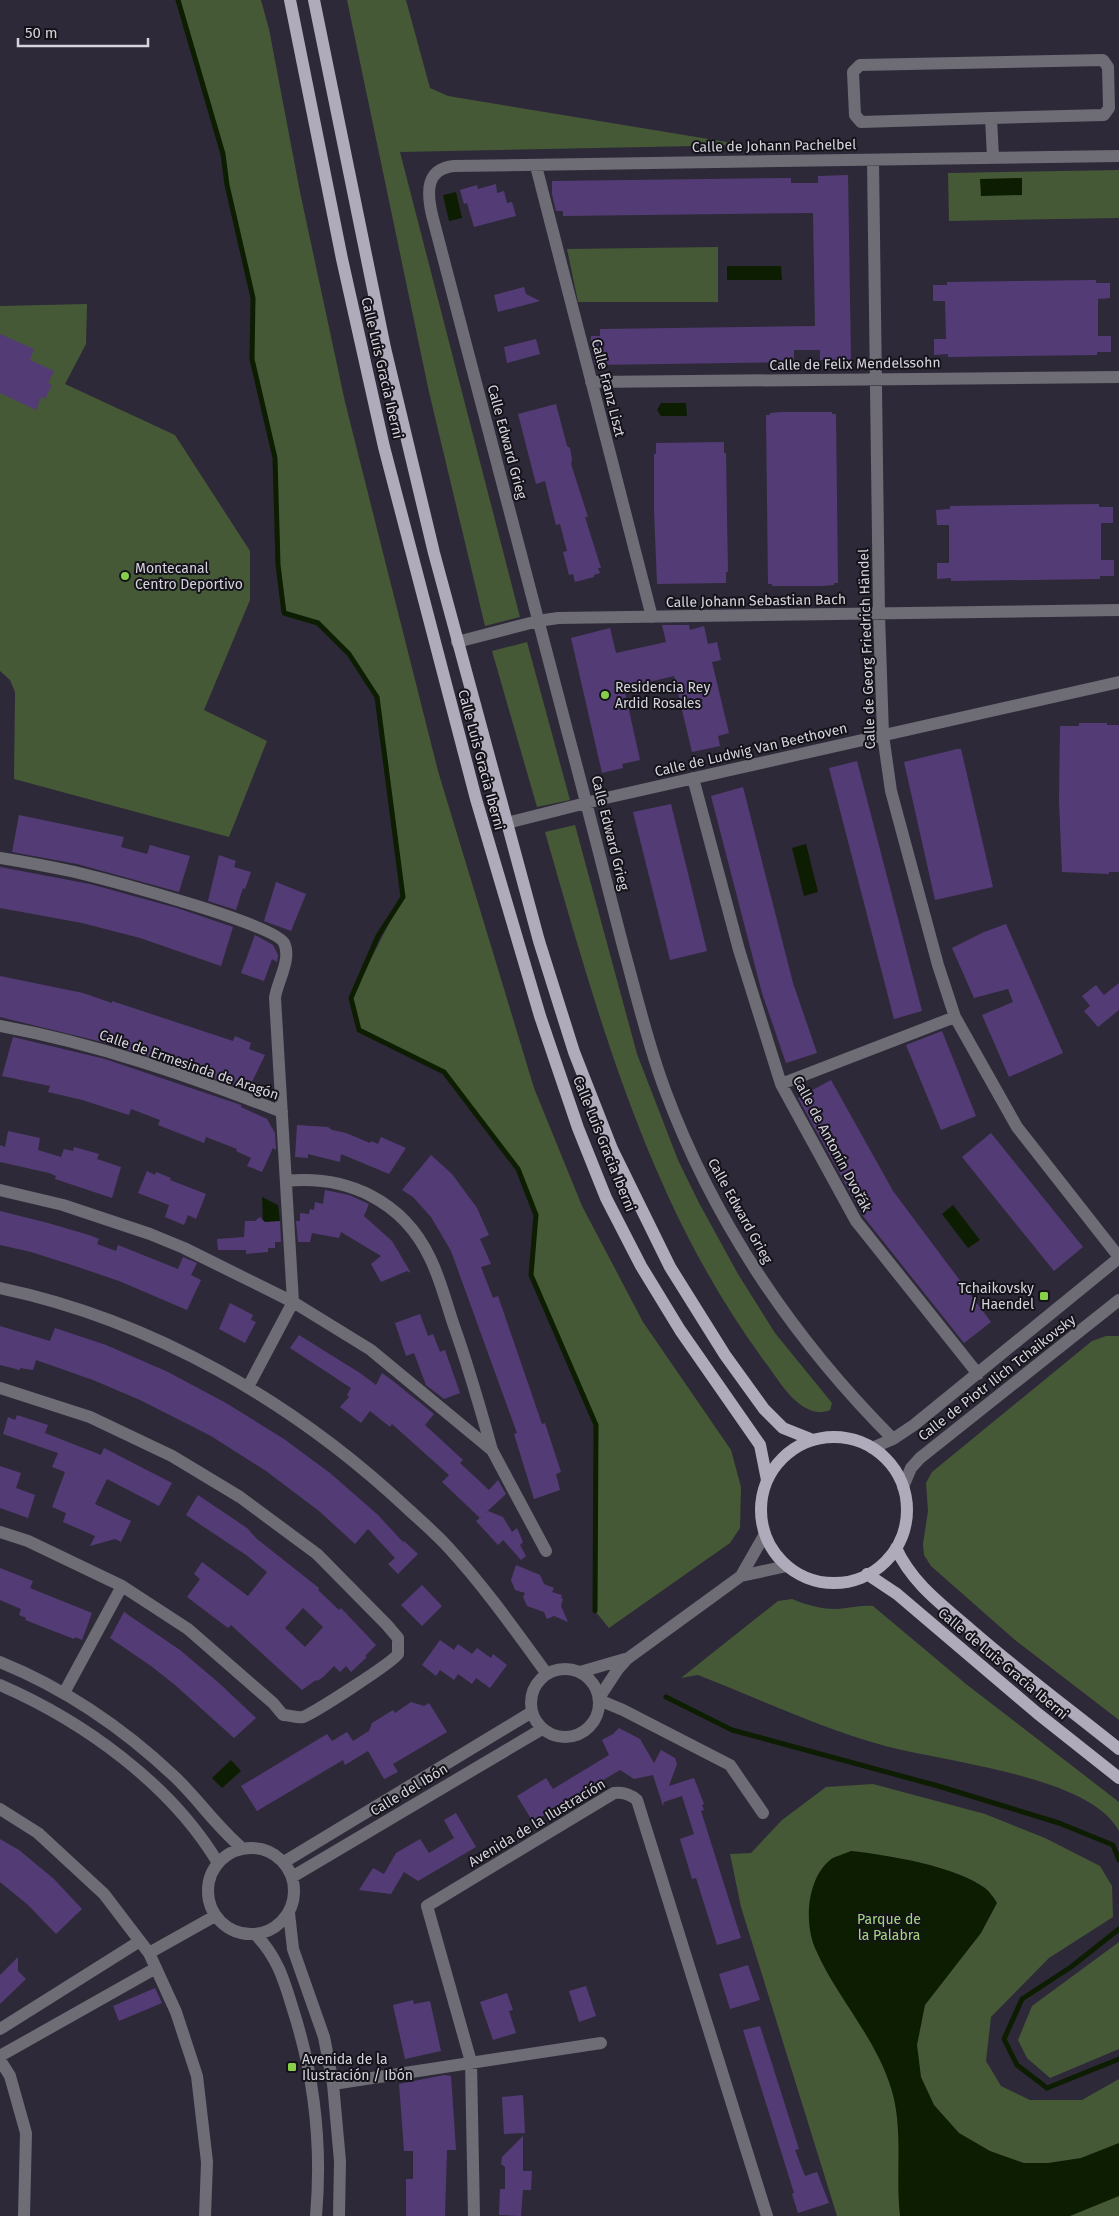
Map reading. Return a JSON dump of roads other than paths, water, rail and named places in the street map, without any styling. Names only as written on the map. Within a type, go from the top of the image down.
[{"type":"main road","name":"Calle Luis Gracia Iberni","points":[[290,0],[342,259],[384,447],[476,799],[540,1016],[578,1128],[606,1198],[641,1266],[680,1330],[760,1445],[767,1480]]},
{"type":"main road","name":"Calle Luis Gracia Iberni","points":[[314,0],[387,357],[457,642],[539,941],[574,1052],[612,1149],[670,1267],[725,1355],[764,1409],[790,1433],[813,1440]]},
{"type":"main road","points":[[825,1437],[850,1439],[872,1448],[891,1465],[903,1487],[906,1499],[905,1524],[896,1548],[888,1558],[867,1574],[854,1580],[826,1582],[805,1577],[787,1566],[770,1546],[765,1534],[761,1512],[767,1480],[773,1469],[786,1455],[801,1444],[813,1440],[825,1437]]},
{"type":"main road","name":"Calle de Luis Gracia Iberni","points":[[896,1548],[902,1561],[922,1588],[992,1648],[1119,1749]]},
{"type":"main road","name":"Calle de Luis Gracia Iberni","points":[[867,1574],[897,1594],[1037,1713],[1119,1778]]},
{"type":"street","points":[[1103,60],[1108,67],[1108,108],[1104,115],[991,118],[862,122],[855,115],[853,72],[860,65],[1103,60]]},
{"type":"street","points":[[991,118],[993,157]]},
{"type":"street","name":"Calle de Johann Pachelbel","points":[[433,177],[442,169],[448,167],[1119,156]]},
{"type":"street","name":"Calle de Georg Friedrich Händel","points":[[873,160],[879,614],[883,735],[891,791],[938,965],[955,1018],[1017,1127],[1119,1257]]},
{"type":"street","name":"Calle Franz Liszt","points":[[536,166],[652,617]]},
{"type":"street","name":"Calle Edward Grieg","points":[[433,177],[428,188],[432,215],[642,1018],[665,1089],[691,1152],[732,1231],[775,1301],[858,1403],[893,1439]]},
{"type":"street","name":"Calle de Felix Mendelssohn","points":[[591,382],[1119,377]]},
{"type":"street","name":"Calle Johann Sebastian Bach","points":[[457,642],[538,621],[558,618],[1119,610]]},
{"type":"street","name":"Calle de Ludwig Van Beethoven","points":[[507,823],[693,778],[1119,682]]},
{"type":"street","name":"Calle de Antonín Dvořák","points":[[693,778],[739,950],[782,1084],[856,1221],[978,1374]]},
{"type":"street","name":"Calle de Ermesinda de Aragón","points":[[0,858],[75,872],[206,909],[280,937],[284,942],[286,955],[275,998],[293,1302]]},
{"type":"street","points":[[782,1084],[955,1018]]},
{"type":"street","name":"Calle de Ermesinda de Aragón","points":[[0,1026],[68,1040],[130,1058],[210,1084],[282,1112]]},
{"type":"street","points":[[286,1181],[321,1180],[360,1190],[390,1208],[413,1230],[424,1246],[436,1273],[473,1381],[492,1450],[546,1551]]},
{"type":"street","points":[[0,1190],[63,1205],[150,1234],[184,1248],[293,1302],[371,1350],[492,1450]]},
{"type":"street","name":"Calle de Piotr Ilich Tchaikovsky","points":[[872,1448],[893,1439],[914,1425],[1119,1257]]},
{"type":"street","points":[[0,1288],[67,1306],[129,1329],[192,1358],[248,1387],[301,1421],[348,1456],[446,1545],[496,1604],[547,1674]]},
{"type":"street","name":"Calle de Piotr Ilich Tchaikovsky","points":[[903,1487],[910,1468],[920,1458],[1119,1300]]},
{"type":"street","points":[[248,1387],[293,1302]]},
{"type":"street","points":[[0,1388],[90,1417],[172,1456],[240,1497],[317,1554],[387,1625],[398,1638],[399,1648],[395,1658],[387,1665],[318,1709],[302,1717],[283,1714],[273,1703],[188,1629],[122,1586],[28,1541],[0,1532]]},
{"type":"street","points":[[741,1576],[765,1534]]},
{"type":"street","points":[[599,1699],[618,1669],[627,1659],[741,1576],[787,1566]]},
{"type":"street","points":[[64,1693],[122,1586]]},
{"type":"street","points":[[580,1672],[592,1682],[599,1699],[599,1708],[593,1723],[580,1734],[573,1737],[556,1736],[542,1729],[532,1712],[532,1695],[535,1687],[547,1674],[561,1669],[580,1672],[627,1659]]},
{"type":"street","points":[[0,1662],[64,1693],[82,1704],[156,1760],[175,1777],[242,1848]]},
{"type":"street","points":[[0,1685],[32,1699],[103,1744],[146,1779],[181,1813],[208,1846],[218,1863]]},
{"type":"street","points":[[599,1699],[730,1765],[763,1813]]},
{"type":"street","name":"Calle del Ibón","points":[[284,1862],[532,1712]]},
{"type":"street","name":"Calle del Ibón","points":[[292,1877],[542,1729]]},
{"type":"street","name":"Avenida de la Ilustración","points":[[474,2216],[471,2062],[427,1906],[614,1793],[626,1793],[637,1800],[767,2216]]},
{"type":"street","points":[[0,1809],[38,1833],[96,1888],[149,1953],[176,2012],[198,2076],[207,2162],[204,2216]]},
{"type":"street","points":[[289,1913],[274,1928],[255,1934],[246,1934],[228,1928],[215,1916],[208,1895],[208,1884],[218,1863],[229,1854],[242,1848],[265,1850],[284,1862],[292,1877],[294,1896],[289,1913],[293,1949],[324,2037],[334,2084],[340,2161],[339,2216]]},
{"type":"street","points":[[149,1953],[215,1916]]},
{"type":"street","points":[[255,1934],[277,1962],[300,2032],[310,2076],[316,2110],[318,2148],[316,2216]]},
{"type":"street","points":[[0,2029],[140,1941]]},
{"type":"street","points":[[24,2216],[26,2133],[10,2076],[0,2058],[156,1968]]},
{"type":"street","points":[[334,2084],[601,2043]]},
{"type":"waterway","points":[[178,0],[223,154],[227,185],[253,298],[252,359],[275,458],[278,565],[284,613],[318,623],[349,654],[377,697],[403,897],[378,936],[351,998],[359,1030],[444,1072],[518,1169],[536,1215],[531,1275],[596,1425],[595,1611]]},
{"type":"waterway","points":[[666,1697],[732,1730],[938,1786],[1059,1823],[1113,1845],[1119,1860]]},
{"type":"waterway","points":[[1119,1929],[1071,1967],[1022,1999],[1004,2039],[1017,2065],[1047,2088],[1119,2059]]},
{"type":"place","name":"Montecanal Centro Deportivo","points":[[125,576]]},
{"type":"place","name":"Residencia Rey Ardid Rosales","points":[[605,695]]},
{"type":"place","name":"Tchaikovsky / Haendel","points":[[1044,1296]]},
{"type":"place","name":"Avenida de la Ilustración / Ibón","points":[[292,2067]]},
{"type":"park label","name":"Parque de la Palabra","points":[[889,1928]]}]
